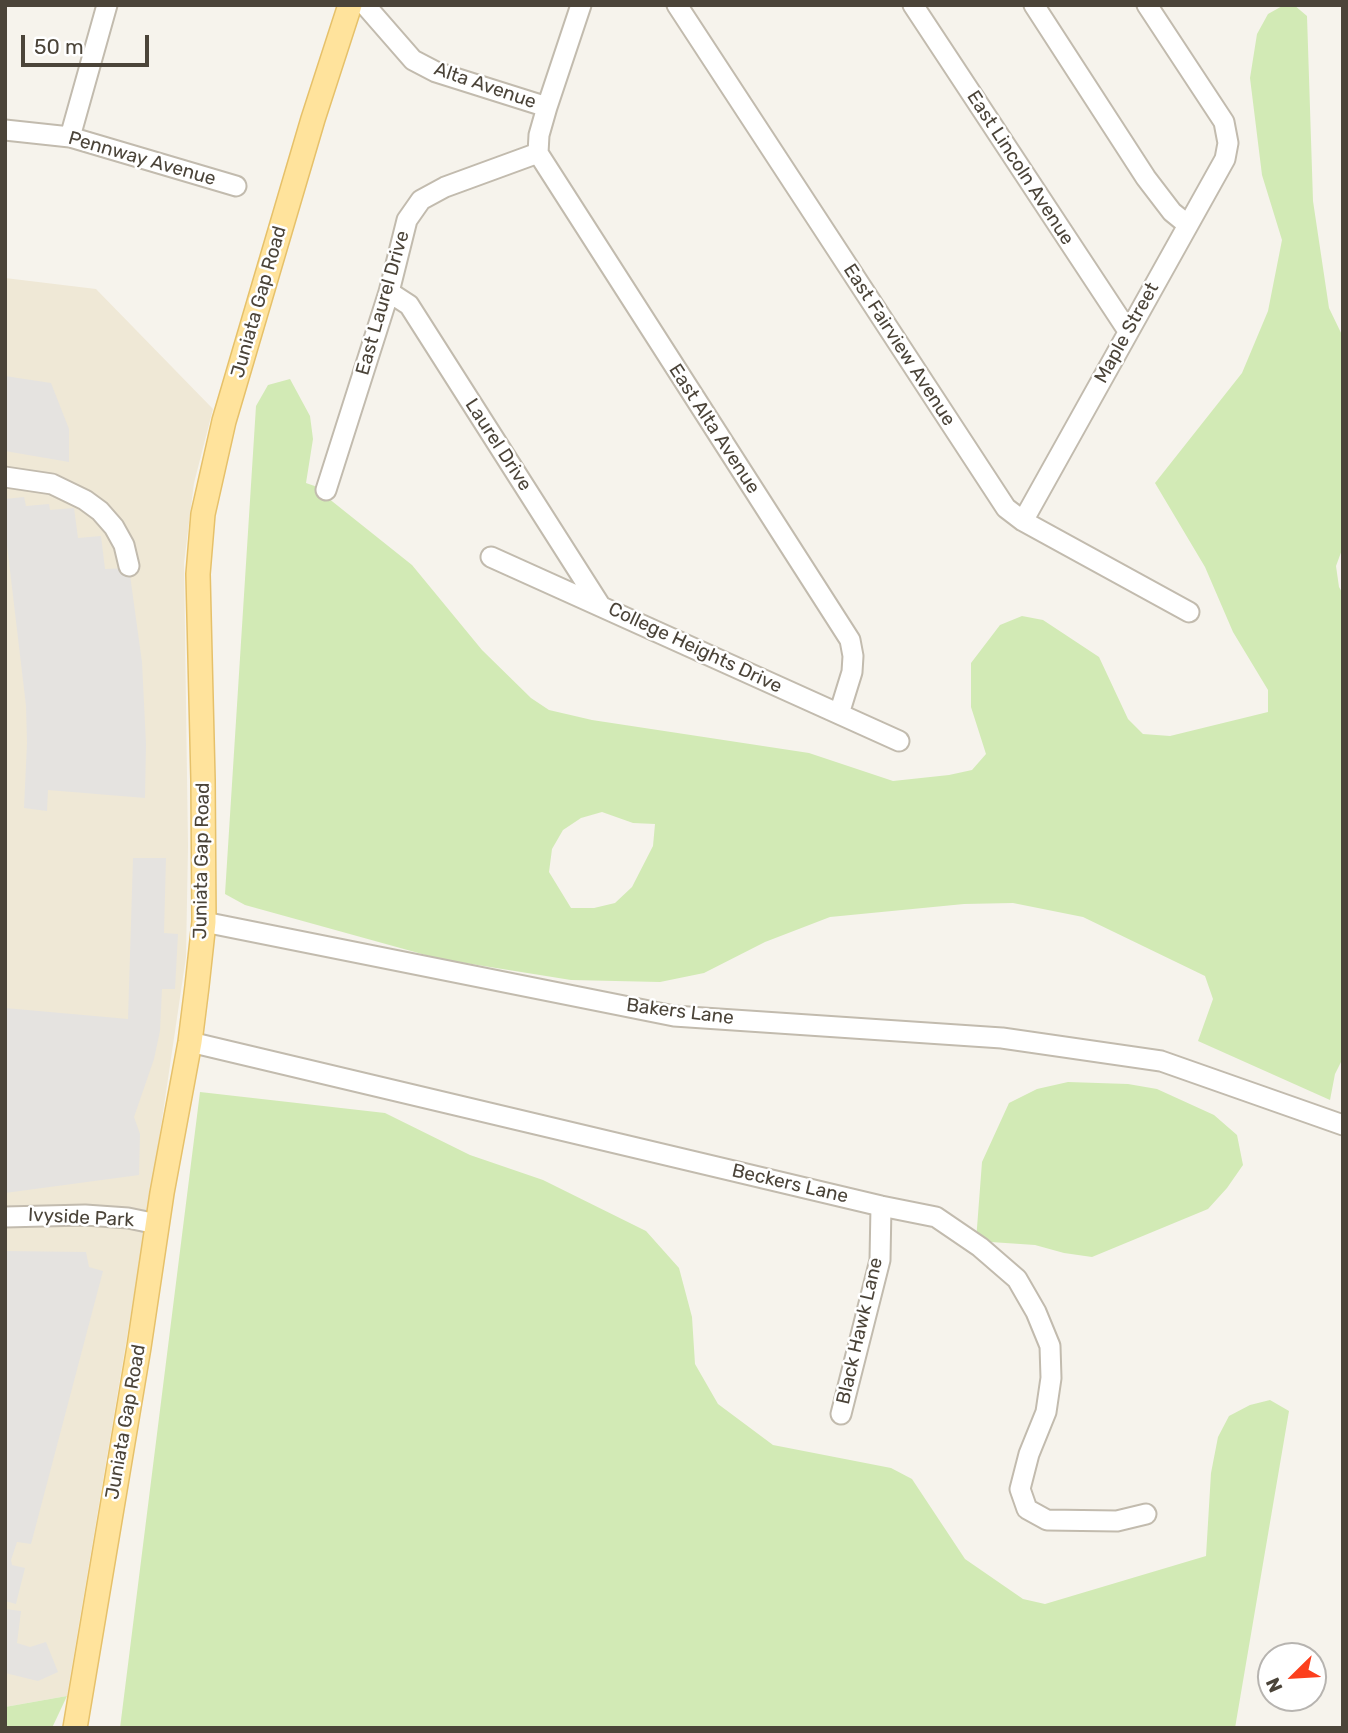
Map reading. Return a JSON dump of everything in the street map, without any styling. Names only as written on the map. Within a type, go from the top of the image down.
[{"type":"main road","name":"Juniata Gap Road","points":[[75,1728],[157,1224],[190,1041],[204,922],[198,585],[203,514],[225,421],[313,119],[350,5]]},
{"type":"street","points":[[70,137],[107,5]]},
{"type":"street","name":"Alta Avenue","points":[[365,5],[413,60],[436,72],[547,107]]},
{"type":"street","points":[[538,153],[539,135],[547,107],[581,5]]},
{"type":"street","name":"East Fairview Avenue","points":[[677,5],[1006,508],[1023,521],[1189,612]]},
{"type":"street","name":"East Lincoln Avenue","points":[[913,5],[1128,331]]},
{"type":"street","points":[[1034,5],[1146,178],[1172,212],[1188,225]]},
{"type":"street","name":"Maple Street","points":[[1023,521],[1225,159],[1228,142],[1224,122],[1147,5]]},
{"type":"street","name":"Pennway Avenue","points":[[5,130],[70,137],[236,186]]},
{"type":"street","name":"East Laurel Drive","points":[[326,490],[389,292],[408,220],[421,200],[445,187],[538,153]]},
{"type":"street","name":"East Alta Avenue","points":[[538,153],[850,640],[852,672],[839,714]]},
{"type":"street","name":"Laurel Drive","points":[[389,292],[409,305],[600,605]]},
{"type":"street","points":[[5,477],[51,484],[85,500],[100,511],[114,527],[124,545],[129,566]]},
{"type":"street","name":"College Heights Drive","points":[[491,556],[899,741]]},
{"type":"street","name":"Bakers Lane","points":[[204,922],[674,1016],[1002,1038],[1161,1061],[1343,1125]]},
{"type":"street","name":"Beckers Lane","points":[[190,1041],[936,1217],[980,1247],[1017,1279],[1051,1346],[1051,1378],[1046,1412],[1020,1489],[1027,1509],[1047,1520],[1117,1521],[1146,1514]]},
{"type":"street","name":"Black Hawk Lane","points":[[841,1414],[880,1260],[881,1206]]},
{"type":"street","name":"Ivyside Park","points":[[5,1217],[85,1215],[128,1218],[157,1224]]},
{"type":"shaded area","points":[[5,278],[96,289],[213,409],[194,483],[184,563],[188,846],[186,957],[152,1187],[67,1696],[5,1707]]},
{"type":"shaded area","points":[[5,376],[51,383],[69,429],[69,462],[5,451]]},
{"type":"shaded area","points":[[24,497],[26,506],[49,504],[50,510],[74,508],[78,538],[101,536],[105,569],[129,568],[142,662],[146,744],[145,798],[48,790],[47,811],[24,808],[26,706],[5,528],[5,499]]},
{"type":"shaded area","points":[[133,858],[166,858],[164,933],[178,934],[175,989],[162,989],[160,1031],[154,1059],[134,1117],[140,1134],[139,1175],[5,1193],[5,1008],[128,1019]]},
{"type":"shaded area","points":[[5,1251],[86,1252],[89,1267],[103,1271],[31,1544],[17,1542],[11,1560],[12,1565],[25,1568],[16,1604],[5,1601]]},
{"type":"shaded area","points":[[5,1609],[21,1611],[17,1643],[30,1647],[46,1642],[58,1672],[38,1681],[5,1673]]},
{"type":"green space","points":[[1284,5],[1294,5],[1307,16],[1313,201],[1329,308],[1343,337],[1343,547],[1336,566],[1339,587],[1343,594],[1343,1058],[1335,1074],[1330,1100],[1198,1041],[1213,999],[1205,976],[1083,917],[1013,903],[964,904],[830,917],[765,942],[704,973],[660,982],[571,980],[440,959],[245,905],[225,894],[256,406],[268,385],[290,379],[310,416],[313,439],[306,483],[326,490],[328,498],[412,565],[482,650],[531,698],[549,710],[592,720],[809,753],[893,781],[949,775],[972,770],[986,754],[971,707],[971,663],[1000,625],[1022,616],[1043,620],[1099,657],[1128,719],[1143,734],[1170,736],[1268,712],[1268,690],[1233,632],[1205,567],[1155,483],[1242,373],[1268,311],[1282,240],[1262,175],[1250,78],[1257,34],[1268,14]],"holes":[[[602,812],[633,823],[655,824],[653,846],[632,887],[615,903],[594,908],[571,908],[549,872],[552,849],[563,830],[581,818]]]},
{"type":"green space","points":[[1068,1082],[1128,1084],[1157,1089],[1214,1115],[1237,1135],[1243,1165],[1208,1209],[1092,1257],[1035,1245],[976,1241],[982,1162],[1009,1103],[1037,1089]]},
{"type":"green space","points":[[200,1092],[385,1113],[470,1155],[543,1180],[646,1231],[679,1268],[692,1317],[695,1364],[718,1404],[773,1445],[891,1468],[912,1479],[965,1559],[1023,1599],[1045,1604],[1206,1556],[1211,1473],[1218,1437],[1229,1416],[1250,1405],[1270,1400],[1289,1411],[1235,1728],[120,1728]]},
{"type":"green space","points":[[67,1696],[52,1728],[5,1728],[5,1707]]}]
